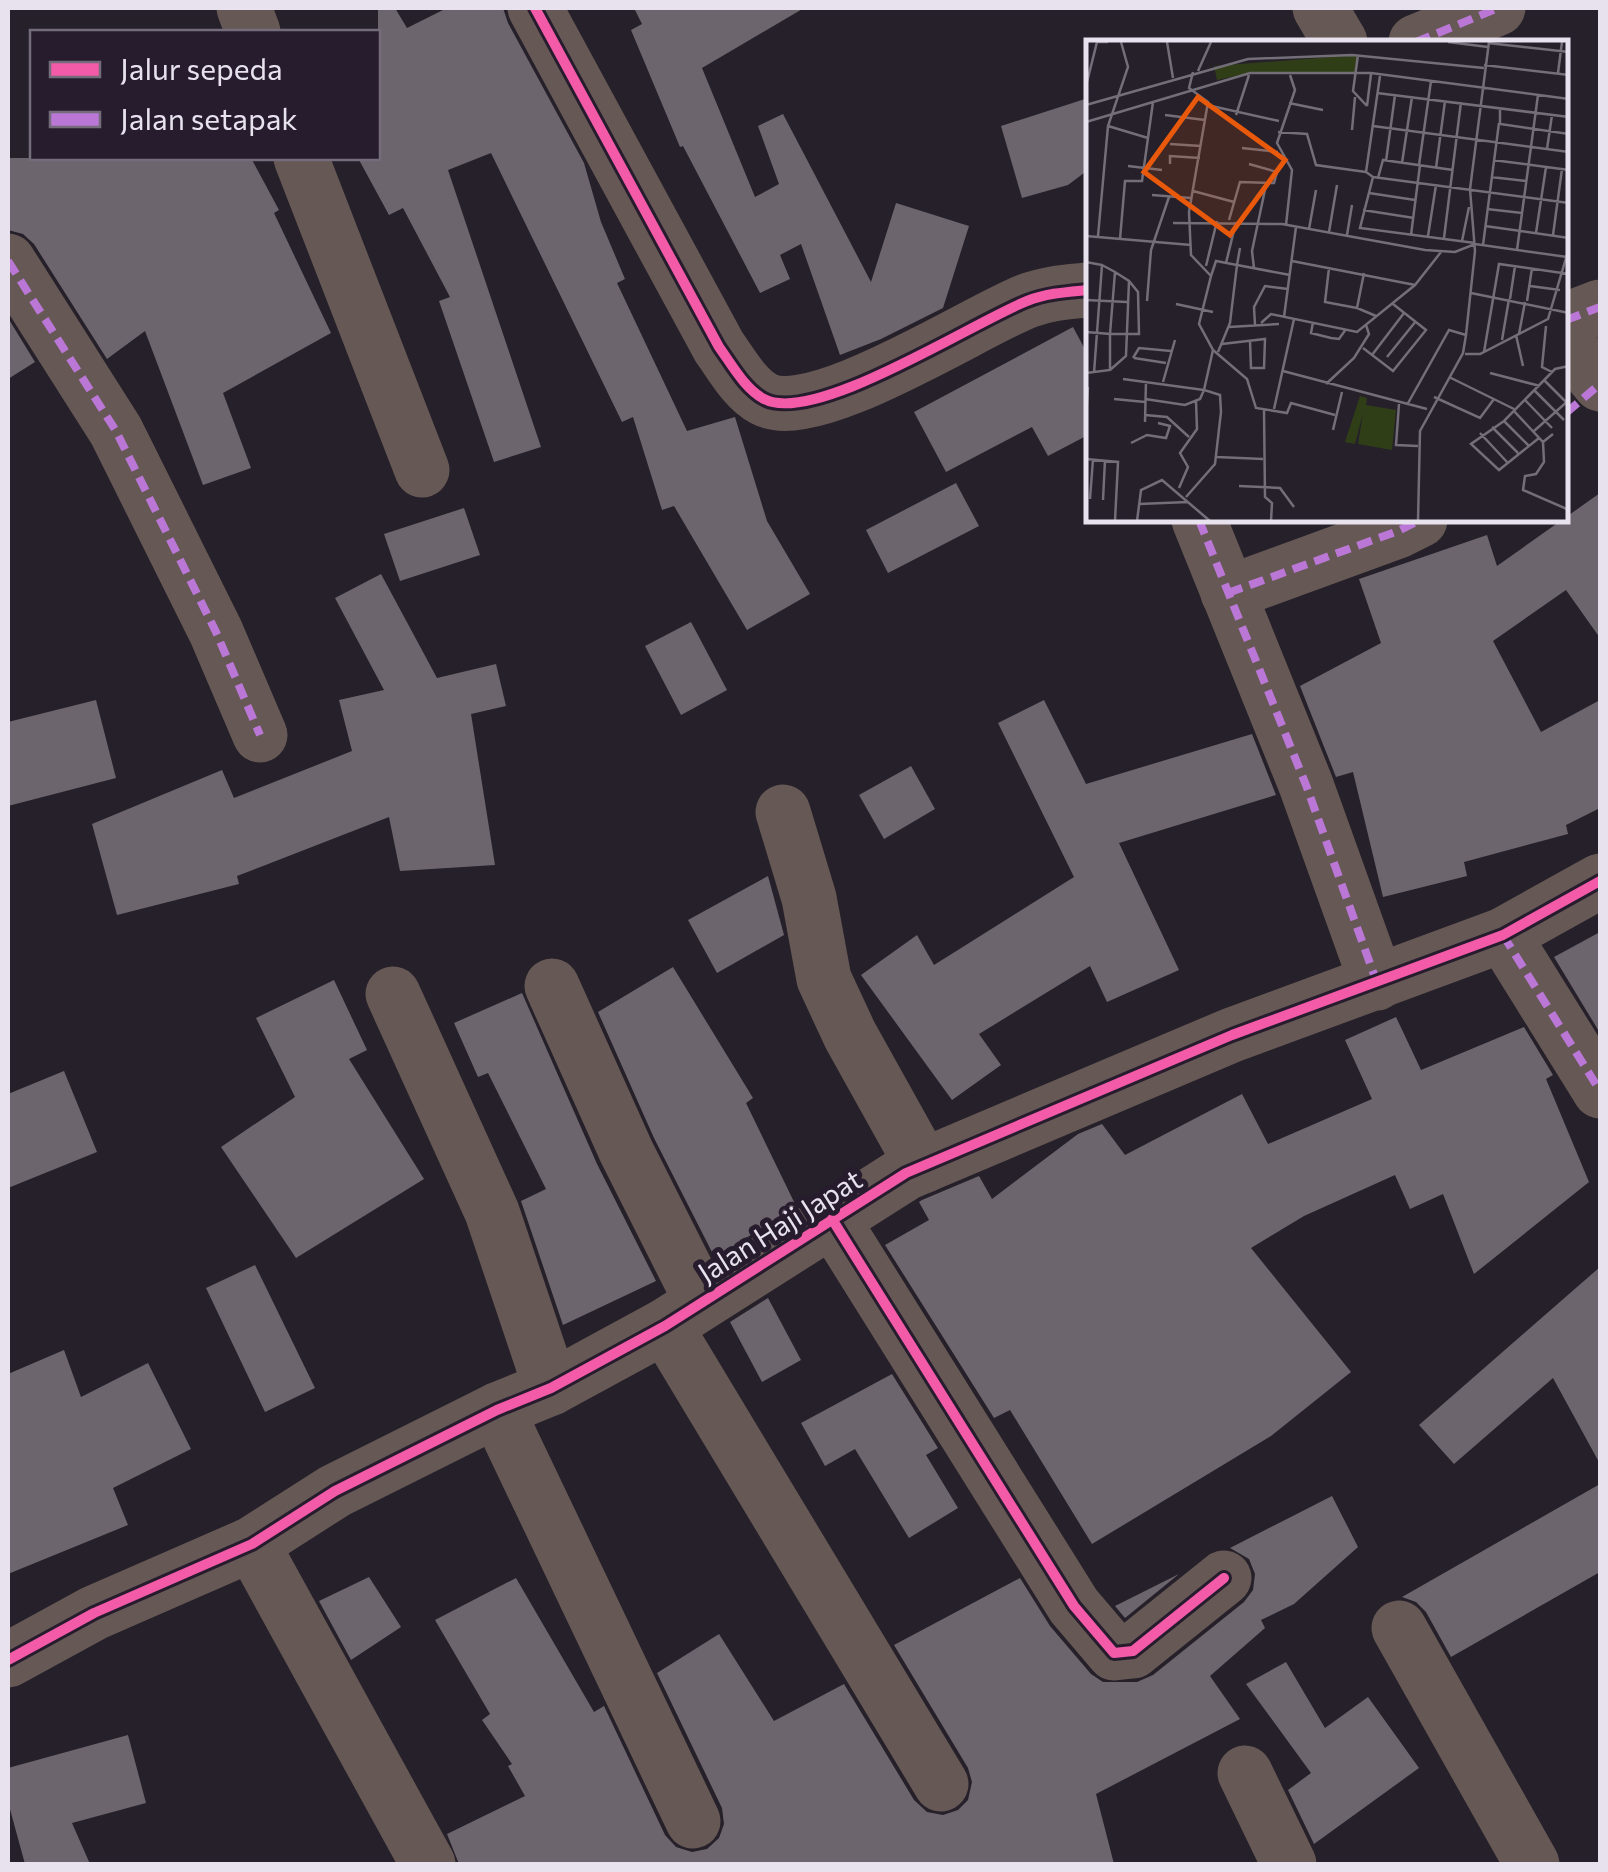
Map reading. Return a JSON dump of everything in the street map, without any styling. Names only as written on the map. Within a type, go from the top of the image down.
[{"type":"street","points":[[535,8],[719,347],[750,388],[767,401],[791,406],[821,398],[950,342],[1027,301],[1058,292],[1086,290]]},
{"type":"street","points":[[1320,8],[1339,40]]},
{"type":"street","points":[[1421,40],[1498,8]]},
{"type":"street","points":[[302,160],[422,470]]},
{"type":"street","points":[[8,261],[116,431],[216,632],[260,735]]},
{"type":"street","points":[[1568,319],[1600,307]]},
{"type":"street","points":[[1568,346],[1600,384],[1568,411]]},
{"type":"street","points":[[1200,522],[1306,785],[1377,983]]},
{"type":"street","points":[[1228,592],[1416,522]]},
{"type":"street","points":[[783,812],[809,898],[824,978],[850,1036],[923,1166]]},
{"type":"street","name":"Jalan Haji Japat","points":[[9,1652],[252,1544],[335,1492],[497,1410],[551,1388],[683,1314],[923,1166],[1232,1035],[1504,935],[1600,881]]},
{"type":"street","points":[[1504,935],[1600,1091]]},
{"type":"street","points":[[552,986],[626,1151],[683,1314],[941,1784]]},
{"type":"street","points":[[393,994],[492,1212],[551,1388]]},
{"type":"street","points":[[832,1219],[1074,1606],[1114,1653],[1133,1651],[1224,1578]]},
{"type":"street","points":[[497,1410],[693,1821]]},
{"type":"street","points":[[252,1544],[428,1864]]},
{"type":"street","points":[[1399,1628],[1532,1864]]},
{"type":"street","points":[[1246,1773],[1288,1864]]},
{"type":"building","points":[[378,8],[395,8],[407,28],[447,8],[503,8],[584,163],[601,222],[625,279],[617,283],[687,431],[735,417],[767,521],[810,594],[747,630],[674,506],[662,510],[633,417],[622,422],[491,153],[448,170],[541,447],[494,462],[439,301],[450,297],[403,208],[389,215],[359,160],[380,160]]},
{"type":"building","points":[[634,8],[804,8],[702,68],[755,197],[779,184],[758,126],[783,114],[871,282],[896,203],[969,226],[943,308],[840,355],[801,244],[780,255],[790,279],[760,293],[683,146],[680,147],[631,30],[642,24]]},
{"type":"building","points":[[1086,99],[1086,172],[1068,185],[1022,198],[1001,126]]},
{"type":"building","points":[[8,158],[252,160],[279,210],[274,213],[331,333],[223,393],[251,468],[203,485],[145,331],[107,359],[34,244],[23,234],[8,230]]},
{"type":"building","points":[[8,318],[35,362],[8,379]]},
{"type":"building","points":[[1073,327],[1086,351],[1086,436],[1048,456],[1032,427],[946,472],[914,412]]},
{"type":"building","points":[[956,483],[979,526],[888,573],[866,530]]},
{"type":"building","points":[[1600,493],[1600,638],[1566,590],[1493,641],[1541,732],[1600,700],[1600,808],[1566,825],[1568,834],[1464,862],[1467,876],[1383,897],[1353,772],[1336,777],[1300,686],[1381,643],[1359,579],[1487,535],[1497,566],[1559,522],[1568,522],[1568,516]]},
{"type":"building","points":[[464,508],[480,555],[400,581],[384,534]]},
{"type":"building","points":[[381,574],[437,678],[496,664],[506,706],[471,714],[495,865],[400,871],[389,817],[237,876],[239,884],[117,915],[92,824],[222,770],[234,798],[352,751],[339,700],[384,690],[335,598]]},
{"type":"building","points":[[691,622],[727,690],[681,715],[645,646]]},
{"type":"building","points":[[96,700],[116,778],[8,806],[8,722]]},
{"type":"building","points":[[1044,700],[1086,784],[1252,734],[1276,795],[1119,843],[1179,970],[1107,1002],[1090,966],[979,1034],[1001,1065],[952,1100],[861,975],[917,935],[934,965],[1074,877],[998,723]]},
{"type":"building","points":[[911,766],[935,809],[884,839],[859,795]]},
{"type":"building","points":[[768,876],[784,935],[717,973],[688,920]]},
{"type":"building","points":[[1600,932],[1600,1033],[1554,957]]},
{"type":"building","points":[[673,967],[753,1098],[746,1103],[796,1206],[715,1258],[654,1138],[598,1012]]},
{"type":"building","points":[[334,980],[367,1050],[349,1059],[424,1179],[296,1258],[221,1147],[295,1097],[256,1018]]},
{"type":"building","points":[[522,993],[597,1164],[656,1281],[563,1325],[521,1201],[546,1189],[488,1073],[478,1077],[454,1023]]},
{"type":"building","points":[[1396,1017],[1421,1070],[1524,1027],[1553,1075],[1546,1079],[1589,1182],[1474,1274],[1443,1194],[1410,1209],[1395,1175],[1304,1216],[1251,1248],[1351,1372],[1271,1436],[1092,1544],[1010,1410],[994,1418],[885,1245],[929,1220],[919,1202],[922,1200],[979,1176],[992,1199],[1078,1134],[1102,1124],[1125,1155],[1242,1094],[1268,1144],[1372,1099],[1345,1040]]},
{"type":"building","points":[[64,1071],[97,1152],[8,1188],[8,1094]]},
{"type":"building","points":[[255,1265],[315,1388],[265,1412],[206,1288]]},
{"type":"building","points":[[1600,1267],[1600,1464],[1553,1378],[1454,1464],[1419,1425]]},
{"type":"building","points":[[768,1298],[801,1360],[762,1382],[730,1322]]},
{"type":"building","points":[[64,1350],[81,1397],[148,1363],[191,1449],[113,1488],[128,1525],[8,1574],[8,1374]]},
{"type":"building","points":[[892,1374],[938,1448],[926,1455],[958,1508],[909,1538],[855,1449],[825,1466],[801,1423]]},
{"type":"building","points":[[1600,1484],[1600,1572],[1451,1657],[1426,1612],[1416,1602],[1402,1597]]},
{"type":"building","points":[[1332,1496],[1358,1547],[1294,1604],[1261,1620],[1265,1628],[1210,1676],[1240,1719],[1096,1794],[1114,1864],[459,1864],[447,1834],[525,1796],[508,1766],[512,1764],[482,1720],[490,1714],[435,1620],[516,1578],[594,1712],[604,1706],[665,1835],[676,1847],[692,1852],[707,1849],[719,1838],[724,1824],[722,1808],[657,1673],[719,1634],[774,1721],[844,1684],[914,1800],[927,1812],[943,1815],[958,1810],[968,1800],[972,1782],[968,1768],[894,1645],[1020,1578],[1050,1626],[1091,1674],[1103,1682],[1137,1682],[1153,1675],[1244,1602],[1253,1590],[1255,1574],[1249,1559],[1230,1548]]},
{"type":"building","points":[[1179,1574],[1125,1618],[1115,1606]]},
{"type":"building","points":[[369,1577],[401,1627],[351,1660],[319,1601]]},
{"type":"building","points":[[1286,1662],[1325,1728],[1368,1697],[1419,1768],[1314,1844],[1288,1790],[1311,1773],[1246,1684]]},
{"type":"building","points":[[128,1735],[146,1803],[72,1823],[90,1864],[25,1864],[8,1802],[8,1768]]},
{"type":"marked path","points":[[1421,40],[1498,8]]},
{"type":"marked path","points":[[8,261],[116,431],[216,632],[260,735]]},
{"type":"marked path","points":[[1568,319],[1600,307]]},
{"type":"marked path","points":[[1568,411],[1600,384]]},
{"type":"marked path","points":[[1200,522],[1306,785],[1377,983]]},
{"type":"marked path","points":[[1228,593],[1416,522]]},
{"type":"marked path","points":[[1503,935],[1600,1091]]},
{"type":"cycle path","points":[[535,8],[719,347],[745,383],[764,399],[788,403],[819,398],[895,368],[1027,301],[1086,290]]},
{"type":"cycle path","points":[[8,1660],[94,1613],[252,1544],[335,1491],[497,1410],[551,1388],[665,1326],[906,1173],[1232,1035],[1503,935],[1600,881]]},
{"type":"cycle path","points":[[832,1219],[1074,1606],[1114,1653],[1133,1651],[1224,1578]]}]
